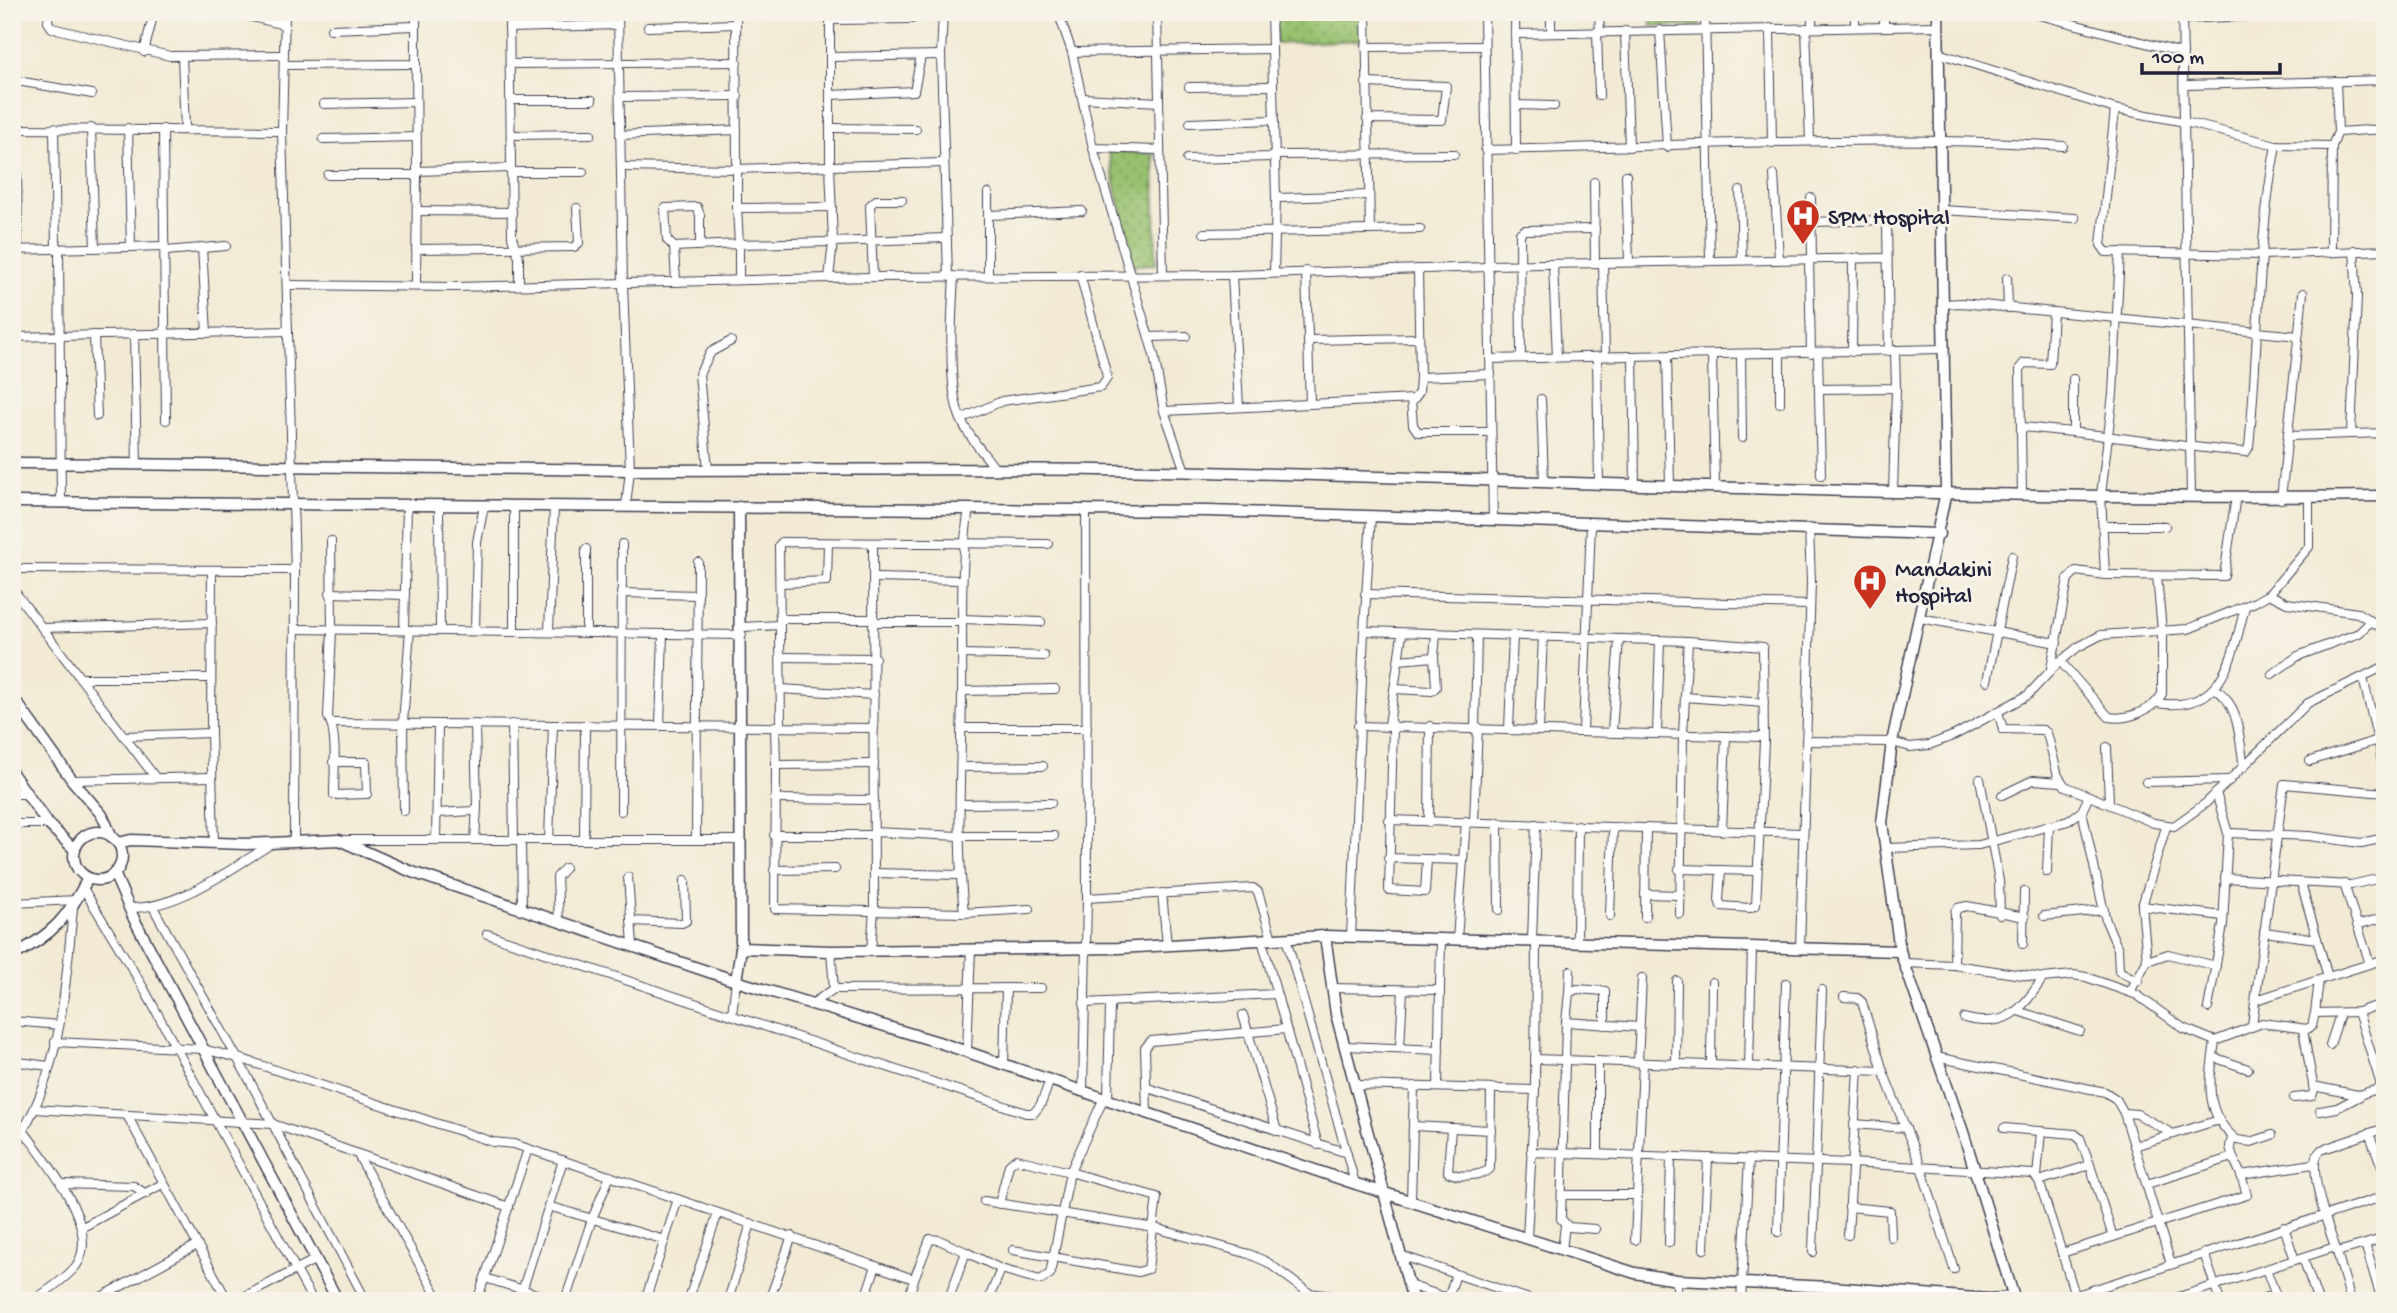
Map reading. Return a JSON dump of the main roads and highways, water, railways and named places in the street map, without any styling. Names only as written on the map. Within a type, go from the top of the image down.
[{"type":"place","name":"SPM Hospital","points":[[1803,246]]},
{"type":"place","name":"Mandakini Hospital","points":[[1870,611]]}]
